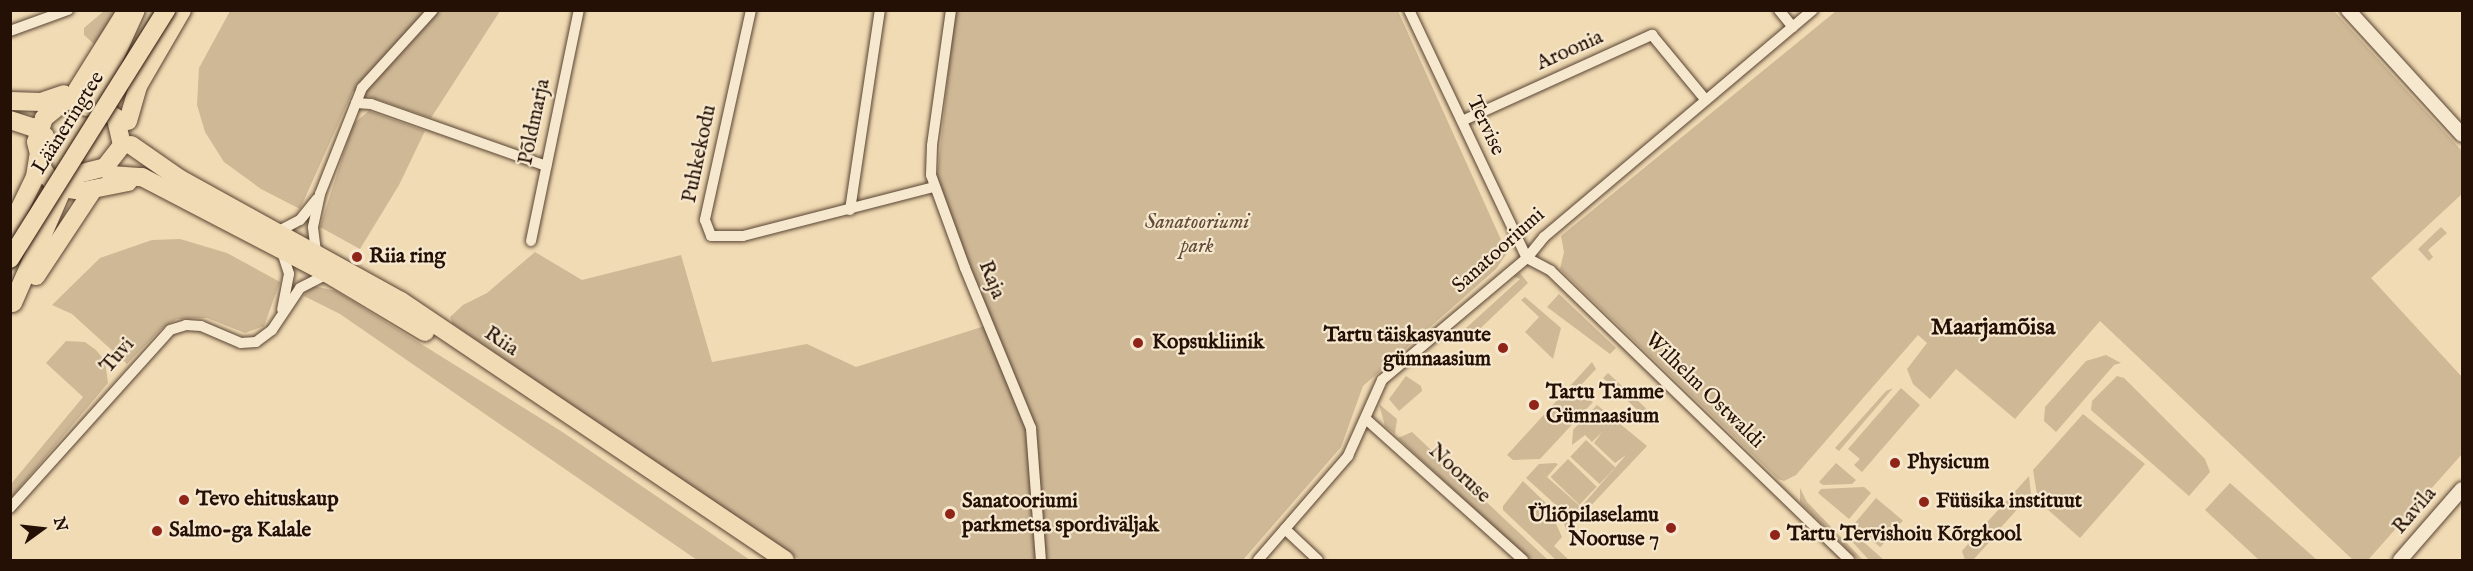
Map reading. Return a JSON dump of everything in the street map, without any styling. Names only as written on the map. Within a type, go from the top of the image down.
[{"type":"highway","points":[[10,107],[35,111],[54,108],[87,95],[127,10]]},
{"type":"highway","points":[[39,141],[64,112],[87,95],[134,10]]},
{"type":"highway","name":"Lääneringtee","points":[[10,259],[166,10]]},
{"type":"highway","points":[[10,120],[39,141],[47,177],[76,187],[111,175],[127,148],[128,121],[138,86],[182,10]]},
{"type":"highway","points":[[87,95],[116,118],[127,148]]},
{"type":"highway","points":[[10,102],[41,102],[87,95],[128,121]]},
{"type":"highway","points":[[10,229],[35,177],[39,141],[54,108]]},
{"type":"highway","points":[[10,126],[39,141]]},
{"type":"highway","points":[[12,305],[38,273],[76,187],[74,176],[105,167],[127,148]]},
{"type":"highway","name":"Riia","points":[[127,148],[177,187],[278,241],[503,383],[762,561]]},
{"type":"highway","name":"Riia","points":[[111,175],[137,175],[177,187]]},
{"type":"highway","name":"Riia","points":[[76,187],[125,182],[177,187]]},
{"type":"highway","points":[[12,305],[76,187]]},
{"type":"highway","name":"Riia","points":[[278,241],[316,252],[401,301],[785,561]]},
{"type":"street","points":[[10,31],[68,10]]},
{"type":"street","points":[[316,252],[313,227],[320,194],[356,103],[371,75],[433,10]]},
{"type":"street","name":"Põldmarja","points":[[531,241],[579,10]]},
{"type":"street","name":"Puhkekodu","points":[[751,10],[705,220],[711,236],[742,236],[934,187]]},
{"type":"street","points":[[850,210],[880,10]]},
{"type":"street","name":"Raja","points":[[951,10],[932,147],[934,187],[1031,428],[1041,561]]},
{"type":"street","points":[[1411,13],[1422,10]]},
{"type":"street","points":[[1779,10],[1793,27]]},
{"type":"street","name":"Sanatooriumi","points":[[1257,561],[1348,456],[1382,380],[1527,258],[1544,237],[1813,10]]},
{"type":"street","points":[[2351,12],[2463,135]]},
{"type":"street","name":"Tervise","points":[[1411,13],[1527,258]]},
{"type":"street","name":"Aroonia","points":[[1462,122],[1652,36],[1705,99]]},
{"type":"street","points":[[356,103],[371,104],[546,166]]},
{"type":"street","points":[[278,241],[300,220],[320,194]]},
{"type":"street","name":"Tuvi","points":[[278,241],[289,274],[282,312]]},
{"type":"street","name":"Wilhelm Ostwaldi","points":[[1527,258],[1551,271],[1849,561]]},
{"type":"street","name":"Tuvi","points":[[10,508],[170,330],[186,325],[201,326],[249,344],[263,339],[307,282],[328,274]]},
{"type":"street","name":"Nooruse","points":[[1366,419],[1523,561]]},
{"type":"street","name":"Ravila","points":[[2400,561],[2460,497]]},
{"type":"street","points":[[1285,529],[1318,561]]},
{"type":"green space","points":[[104,11],[120,11],[94,44],[84,35],[84,28]]},
{"type":"green space","points":[[230,11],[500,11],[431,118],[353,91],[300,209],[261,189],[224,162],[205,132],[197,105],[199,68]]},
{"type":"green space","name":"Sanatooriumi park","points":[[955,11],[1398,11],[1507,253],[1496,269],[1363,386],[1341,447],[1243,560],[800,560],[453,324],[450,317],[463,305],[487,293],[535,252],[582,280],[681,255],[712,362],[807,344],[856,367],[991,324],[937,178]]},
{"type":"green space","points":[[1836,11],[2334,11],[2462,151],[2462,194],[2371,278],[2462,377],[2462,454],[2368,560],[2353,560],[2100,321],[2015,419],[1956,369],[1930,399],[1913,384],[1907,369],[1927,343],[1918,335],[1796,475],[1784,481],[1778,479],[1560,269],[1564,252],[1561,236]]},
{"type":"green space","points":[[369,111],[425,131],[399,185],[360,249],[320,227],[353,124]]},
{"type":"green space","points":[[2441,227],[2447,233],[2428,250],[2433,257],[2429,261],[2418,249]]},
{"type":"green space","points":[[180,239],[227,253],[280,282],[264,326],[245,333],[207,318],[177,319],[162,328],[127,364],[72,314],[52,305],[100,258],[152,240]]},
{"type":"green space","points":[[1520,273],[1528,283],[1468,340],[1466,328],[1520,279],[1513,276]]},
{"type":"green space","points":[[314,286],[336,291],[564,433],[750,560],[697,560],[340,314],[304,296],[308,288]]},
{"type":"green space","points":[[1559,294],[1616,348],[1610,354],[1547,307]]},
{"type":"green space","points":[[1525,297],[1561,328],[1553,359],[1525,332],[1539,317],[1521,300]]},
{"type":"green space","points":[[66,341],[85,342],[96,350],[105,361],[108,383],[11,498],[11,484],[83,397],[46,363]]},
{"type":"green space","points":[[2106,355],[2121,363],[2114,365],[2056,432],[2044,421],[2045,407],[2086,361]]},
{"type":"green space","points":[[1592,362],[1596,369],[1582,384],[1582,391],[1593,402],[1540,459],[1513,460],[1507,455]]},
{"type":"green space","points":[[1608,373],[1658,420],[1654,425],[1603,378]]},
{"type":"green space","points":[[1406,376],[1421,386],[1422,391],[1399,411],[1389,399]]},
{"type":"green space","points":[[2117,376],[2124,378],[2205,459],[2210,472],[2189,496],[2091,410],[2092,401]]},
{"type":"green space","points":[[1893,388],[1839,451],[1835,448],[1886,391]]},
{"type":"green space","points":[[1901,388],[1920,405],[1862,472],[1854,465],[1860,459],[1848,449]]},
{"type":"green space","points":[[1379,404],[1397,419],[1395,434],[1385,426]]},
{"type":"green space","points":[[1597,405],[1647,446],[1567,531],[1557,506],[1526,478],[1539,464],[1558,464],[1547,477],[1581,507],[1626,455],[1615,463],[1594,443],[1602,432],[1592,442],[1585,435],[1572,445],[1573,430]]},
{"type":"green space","points":[[2083,414],[2145,464],[2080,538],[2038,501],[2033,470]]},
{"type":"green space","points":[[1412,432],[1548,560],[1529,560],[1398,438]]},
{"type":"green space","points":[[1586,440],[1615,467],[1600,484],[1570,457]]},
{"type":"green space","points":[[1568,459],[1597,487],[1579,505],[1551,477]]},
{"type":"green space","points":[[1836,463],[1856,480],[1852,484],[1823,485],[1819,482]]},
{"type":"green space","points":[[2029,476],[2031,494],[1995,534],[1979,531]]},
{"type":"green space","points":[[1523,481],[1553,510],[1552,515],[1562,537],[1554,546],[1569,560],[1556,560],[1503,510],[1503,506]]},
{"type":"green space","points":[[2230,483],[2317,560],[2259,560],[2205,510]]},
{"type":"green space","points":[[1864,487],[1871,493],[1849,519],[1818,493],[1821,489]]},
{"type":"green space","points":[[1800,488],[1807,502],[1863,560],[1858,560],[1800,502]]},
{"type":"green space","points":[[1876,498],[1903,520],[1880,547],[1854,525]]},
{"type":"green space","points":[[1851,531],[1884,560],[1869,560],[1847,536]]},
{"type":"green space","points":[[1977,534],[1993,538],[1973,560],[1965,560],[1962,551]]},
{"type":"place","name":"Riia ring","points":[[357,257]]},
{"type":"place","name":"Kopsukliinik","points":[[1138,343]]},
{"type":"place","name":"Tartu täiskasvanute gümnaasium","points":[[1503,348]]},
{"type":"place","name":"Tartu Tamme Gümnaasium","points":[[1534,405]]},
{"type":"place","name":"Physicum","points":[[1895,463]]},
{"type":"place","name":"Tevo ehituskaup","points":[[184,500]]},
{"type":"place","name":"Füüsika instituut","points":[[1924,502]]},
{"type":"place","name":"Sanatooriumi parkmetsa spordiväljak","points":[[950,514]]},
{"type":"place","name":"Üliõpilaselamu Nooruse 7","points":[[1671,528]]},
{"type":"place","name":"Salmo-ga Kalale","points":[[157,531]]},
{"type":"place","name":"Tartu Tervishoiu Kõrgkool","points":[[1775,535]]},
{"type":"district","name":"Maarjamõisa","points":[[1993,328]]}]
